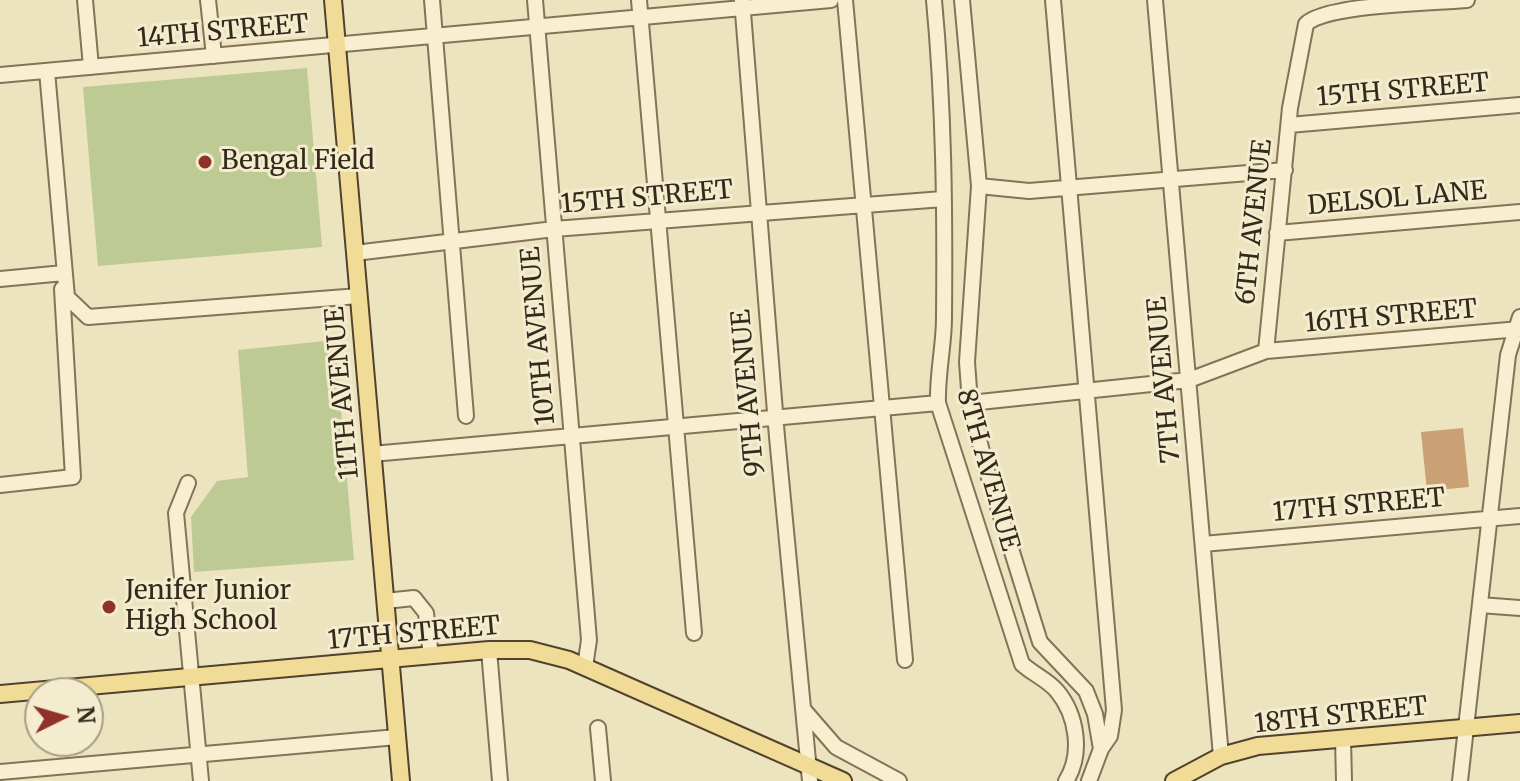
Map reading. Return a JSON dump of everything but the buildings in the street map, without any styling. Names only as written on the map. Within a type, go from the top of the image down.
[{"type":"main road","name":"11TH AVENUE","points":[[333,0],[401,781]]},
{"type":"main road","name":"17TH STREET","points":[[0,694],[489,650],[530,650],[585,667],[810,774]]},
{"type":"main road","name":"18TH STREET","points":[[1174,781],[1221,756],[1258,746],[1520,723]]},
{"type":"main road","points":[[810,774],[843,781]]},
{"type":"street","points":[[85,0],[91,67]]},
{"type":"street","points":[[208,0],[214,56]]},
{"type":"street","points":[[432,0],[466,416]]},
{"type":"street","name":"10TH AVENUE","points":[[535,0],[589,640],[585,667]]},
{"type":"street","points":[[639,0],[694,633]]},
{"type":"street","name":"14TH STREET","points":[[0,75],[337,46],[640,17],[742,4],[831,0]]},
{"type":"street","points":[[845,0],[905,660]]},
{"type":"street","name":"8TH AVENUE","points":[[934,0],[943,97],[944,323],[937,370],[938,403],[1022,664],[1058,691],[1072,715],[1077,740],[1074,762],[1066,781]]},
{"type":"street","name":"8TH AVENUE","points":[[962,0],[979,186],[967,362],[970,403],[1040,642],[1086,691],[1095,714],[1101,749]]},
{"type":"street","points":[[1053,0],[1114,719],[1110,736],[1101,749],[1089,781]]},
{"type":"street","name":"7TH AVENUE","points":[[1155,0],[1221,756]]},
{"type":"street","name":"6TH AVENUE","points":[[1266,351],[1289,125],[1303,32],[1311,19],[1346,10],[1467,0]]},
{"type":"street","name":"9TH AVENUE","points":[[742,4],[775,418],[810,774]]},
{"type":"street","points":[[47,71],[67,297],[88,317],[359,296]]},
{"type":"street","name":"15TH STREET","points":[[1289,125],[1520,105]]},
{"type":"street","points":[[979,186],[1029,191],[1285,170]]},
{"type":"street","name":"15TH STREET","points":[[355,253],[554,229],[943,199]]},
{"type":"street","name":"DELSOL LANE","points":[[1277,233],[1520,212]]},
{"type":"street","points":[[0,279],[64,273]]},
{"type":"street","points":[[0,485],[73,477],[61,304],[64,273]]},
{"type":"street","points":[[1460,781],[1508,355],[1519,326]]},
{"type":"street","name":"16TH STREET","points":[[1266,351],[1519,326]]},
{"type":"street","points":[[970,403],[1189,380],[1266,351]]},
{"type":"street","points":[[372,454],[938,403]]},
{"type":"street","points":[[188,483],[176,513],[201,781]]},
{"type":"street","name":"17TH STREET","points":[[1203,544],[1520,516]]},
{"type":"street","points":[[385,601],[414,598],[426,613],[431,656]]},
{"type":"street","points":[[1480,605],[1520,608]]},
{"type":"street","points":[[489,650],[500,781]]},
{"type":"street","points":[[803,709],[836,747],[899,781]]},
{"type":"street","points":[[598,728],[603,781]]},
{"type":"street","points":[[0,772],[397,737]]},
{"type":"street","points":[[1343,739],[1344,781]]},
{"type":"green space","points":[[307,68],[322,247],[98,266],[83,87]]},
{"type":"green space","points":[[335,340],[354,560],[194,572],[191,517],[217,481],[248,477],[238,350]]},
{"type":"place","name":"Bengal Field","points":[[205,162]]},
{"type":"place","name":"Jenifer Junior High School","points":[[109,607]]}]
